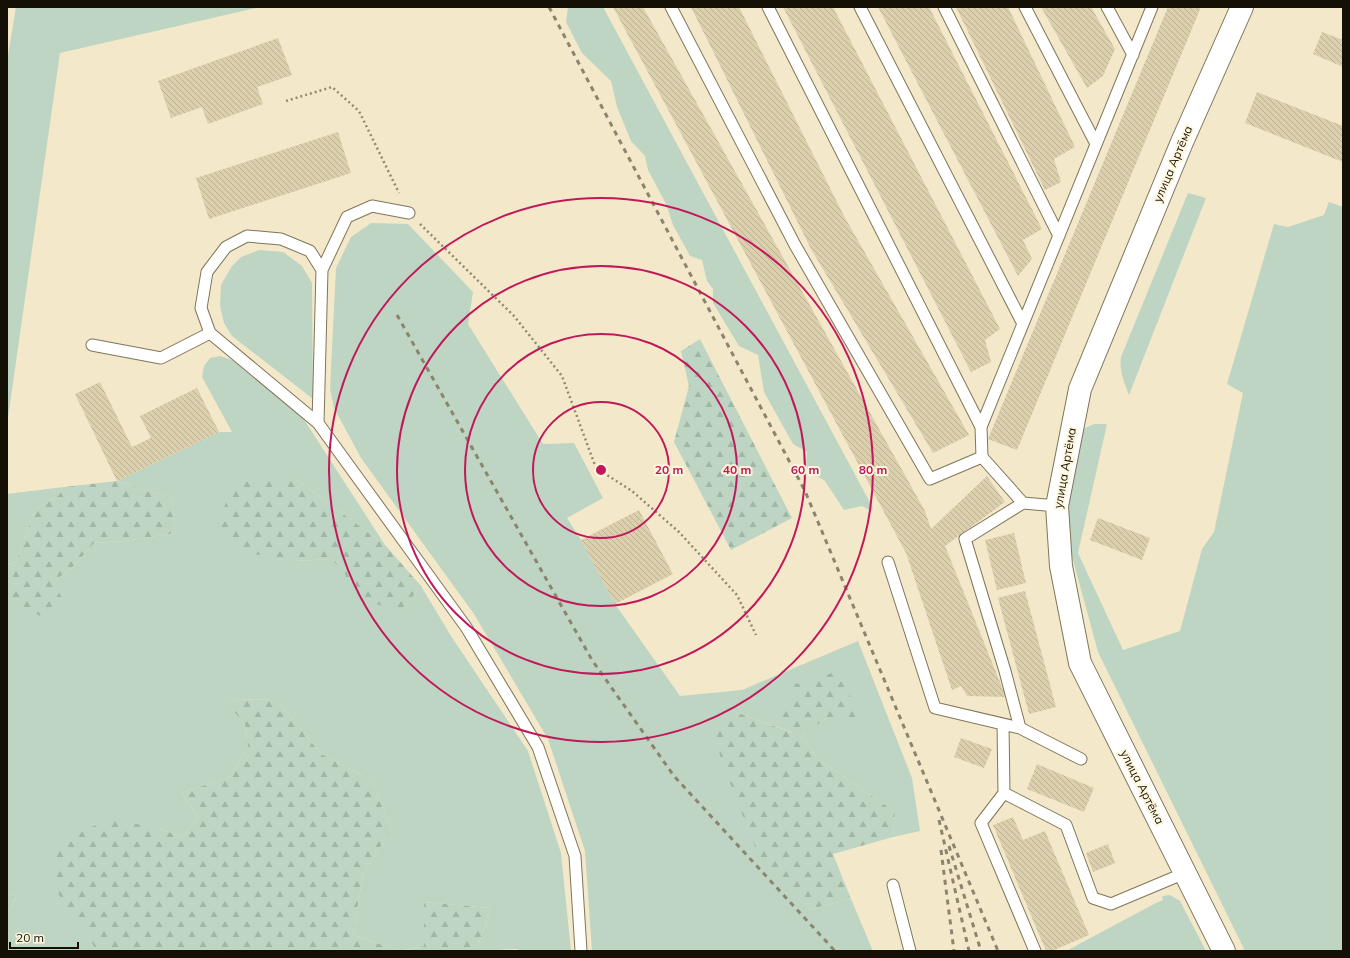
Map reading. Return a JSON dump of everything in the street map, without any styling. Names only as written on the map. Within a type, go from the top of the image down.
[{"type":"street","name":"улица Артёма","points":[[1224,951],[1080,663],[1061,566],[1057,506],[1080,389],[1182,142],[1242,7]]},
{"type":"lane","points":[[671,7],[795,245],[930,479],[982,457]]},
{"type":"lane","points":[[768,7],[981,427]]},
{"type":"lane","points":[[860,7],[1023,324]]},
{"type":"lane","points":[[944,7],[1059,236]]},
{"type":"lane","points":[[1026,7],[1096,144]]},
{"type":"lane","points":[[1107,7],[1133,56]]},
{"type":"lane","points":[[1023,503],[982,457],[981,427],[1152,7]]},
{"type":"lane","points":[[318,423],[322,270],[347,218],[372,206],[409,213]]},
{"type":"lane","points":[[322,270],[310,252],[281,239],[247,236],[226,247],[207,272],[201,308],[210,333],[318,423],[466,627],[538,747],[575,856],[581,951]]},
{"type":"lane","points":[[92,345],[161,358],[210,333]]},
{"type":"lane","points":[[1020,728],[1006,671],[965,539],[1023,503],[1057,506]]},
{"type":"lane","points":[[888,562],[936,708],[1020,728],[1081,759]]},
{"type":"lane","points":[[1003,724],[1004,793],[981,823],[1035,951]]},
{"type":"lane","points":[[1004,793],[1066,825],[1092,898],[1110,904],[1185,873]]},
{"type":"lane","points":[[894,885],[910,951]]},
{"type":"path","points":[[286,101],[332,87],[359,111],[409,213],[514,316],[562,376],[596,468],[632,491],[678,532],[737,595],[756,635]]},
{"type":"green space","points":[[16,7],[260,7],[60,53],[7,425],[7,61]]},
{"type":"green space","points":[[568,7],[603,7],[873,508],[871,511],[862,506],[844,510],[825,481],[806,469],[807,452],[793,444],[764,392],[758,355],[739,346],[713,303],[713,289],[707,281],[702,260],[690,256],[673,225],[666,204],[648,170],[645,156],[631,141],[617,107],[611,81],[582,53],[566,22]]},
{"type":"green space","points":[[1188,193],[1206,198],[1129,395],[1121,372],[1121,357]]},
{"type":"green space","points":[[1329,202],[1343,207],[1343,951],[1245,951],[1098,652],[1066,534],[1074,449],[1083,429],[1094,424],[1107,424],[1078,553],[1123,650],[1180,631],[1202,549],[1214,532],[1243,393],[1227,384],[1274,224],[1288,227],[1324,215]]},
{"type":"green space","points":[[371,223],[408,224],[473,292],[468,324],[543,444],[574,443],[603,498],[567,518],[581,540],[615,604],[680,696],[742,690],[858,641],[912,778],[920,831],[893,837],[895,812],[818,759],[802,736],[828,717],[842,670],[794,733],[733,711],[807,910],[851,899],[873,951],[592,951],[585,851],[548,739],[474,614],[361,458],[334,408],[330,389],[336,268],[351,237]]},
{"type":"green space","points":[[259,250],[283,252],[302,266],[312,283],[313,399],[232,336],[224,323],[220,306],[221,285],[232,266],[241,257]]},
{"type":"green space","points":[[700,339],[792,518],[731,550],[674,442],[689,386],[681,351]]},
{"type":"green space","points":[[220,356],[235,361],[303,418],[385,545],[292,476],[296,561],[330,559],[401,611],[421,586],[451,636],[528,751],[561,853],[571,951],[519,951],[517,949],[476,951],[491,908],[424,902],[424,946],[400,951],[353,935],[363,874],[391,830],[373,781],[321,754],[277,700],[224,699],[245,725],[248,746],[232,776],[182,793],[198,817],[183,837],[160,829],[91,941],[96,951],[7,951],[7,915],[16,898],[7,892],[7,597],[40,615],[53,581],[70,570],[94,543],[125,541],[175,533],[172,498],[117,481],[219,432],[232,432],[202,377],[204,366],[210,358]]},
{"type":"green space","points":[[292,476],[385,545],[421,586],[401,611],[351,597],[344,570],[330,559],[296,561],[242,552],[219,527],[231,483]]},
{"type":"green space","points":[[117,481],[172,498],[175,533],[125,541],[94,543],[70,570],[53,581],[62,598],[40,616],[7,597],[7,565],[16,562],[35,510],[58,496],[64,487]]},
{"type":"green space","points":[[64,487],[58,496],[35,510],[16,562],[7,565],[7,494]]},
{"type":"green space","points":[[842,670],[858,721],[828,717],[802,736],[818,759],[895,812],[893,837],[833,854],[851,899],[807,910],[763,867],[721,760],[713,724],[733,711],[793,733],[781,716],[795,684]]},
{"type":"green space","points":[[224,699],[277,700],[321,754],[373,781],[391,830],[363,874],[353,935],[400,951],[96,951],[91,941],[55,889],[53,845],[111,818],[160,829],[183,837],[198,817],[182,793],[232,776],[248,746],[245,725]]},
{"type":"green space","points":[[7,892],[16,898],[7,915]]},
{"type":"green space","points":[[1170,895],[1180,901],[1206,951],[1066,951],[1163,900],[1162,896]]},
{"type":"green space","points":[[424,902],[491,908],[476,951],[402,951],[424,946]]},
{"type":"building","points":[[613,7],[643,7],[925,511],[931,529],[987,476],[1005,502],[945,546],[1006,697],[967,696],[961,686],[952,690],[906,553]]},
{"type":"building","points":[[691,7],[739,7],[844,216],[969,435],[933,453],[811,249]]},
{"type":"building","points":[[783,7],[833,7],[1000,329],[985,340],[991,362],[971,372]]},
{"type":"building","points":[[878,7],[929,7],[1042,229],[1023,240],[1032,259],[1018,276]]},
{"type":"building","points":[[956,7],[1008,7],[1075,147],[1054,159],[1061,182],[1045,190]]},
{"type":"building","points":[[1041,7],[1091,7],[1115,49],[1103,76],[1087,88]]},
{"type":"building","points":[[1168,7],[1201,7],[1017,450],[988,439]]},
{"type":"building","points":[[1322,32],[1343,40],[1343,67],[1313,54]]},
{"type":"building","points":[[278,38],[292,75],[257,87],[263,104],[208,124],[202,107],[171,118],[158,81]]},
{"type":"building","points":[[1257,92],[1343,126],[1343,162],[1245,123]]},
{"type":"building","points":[[338,132],[351,173],[209,219],[196,178]]},
{"type":"building","points":[[100,382],[132,447],[151,438],[140,416],[197,388],[219,432],[117,481],[75,394]]},
{"type":"building","points":[[639,510],[673,574],[615,604],[581,540]]},
{"type":"building","points":[[1098,518],[1150,538],[1142,560],[1090,540]]},
{"type":"building","points":[[1014,533],[1026,583],[997,590],[985,540]]},
{"type":"building","points":[[1025,591],[1056,707],[1029,714],[998,598]]},
{"type":"building","points":[[961,738],[992,749],[984,768],[954,757]]},
{"type":"building","points":[[1037,764],[1094,788],[1084,812],[1027,789]]},
{"type":"building","points":[[1013,817],[1023,840],[1045,831],[1089,935],[1052,951],[1046,951],[993,825]]},
{"type":"building","points":[[1108,844],[1115,863],[1093,872],[1086,853]]},
{"type":"railway","points":[[549,7],[805,491],[998,951]]},
{"type":"railway","points":[[397,315],[592,660],[674,776],[835,951]]},
{"type":"railway","points":[[939,820],[969,951]]},
{"type":"railway","points":[[949,846],[981,951]]},
{"type":"railway","points":[[941,850],[954,951]]}]
